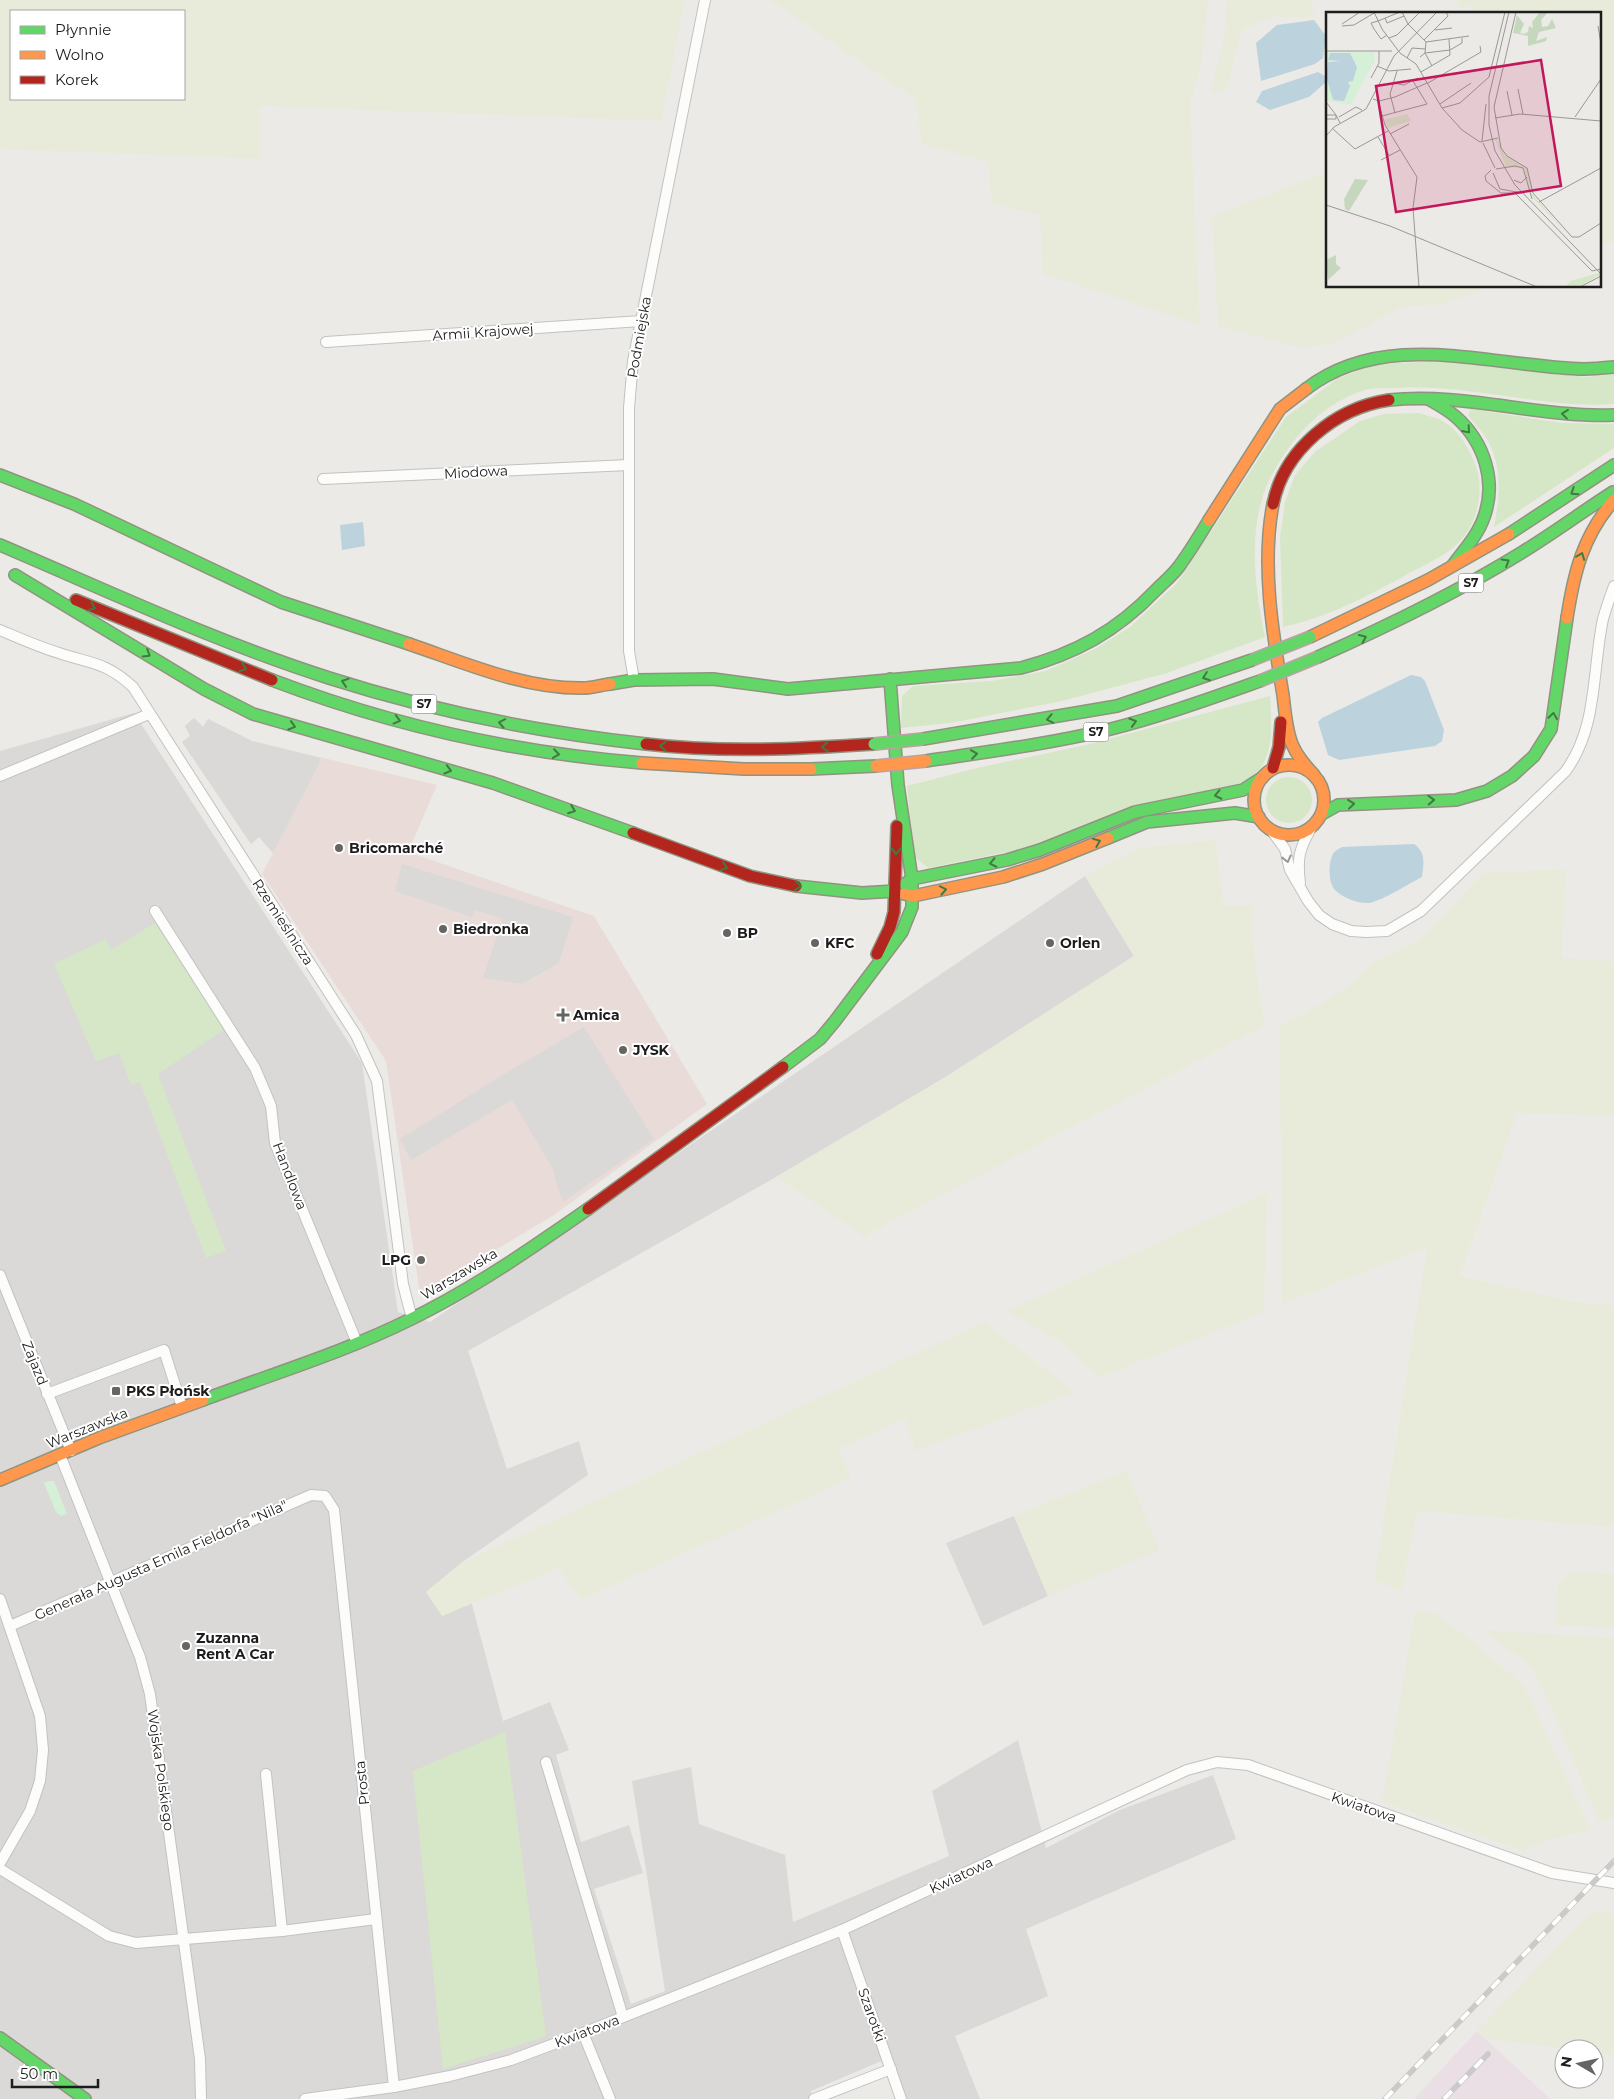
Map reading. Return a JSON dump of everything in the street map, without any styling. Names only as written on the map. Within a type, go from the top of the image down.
[{"type":"main road","points":[[0,475],[74,504],[280,602],[502,676],[547,685],[584,688],[634,680],[713,679],[788,689],[1021,668],[1052,660],[1109,631],[1136,611],[1179,567],[1280,409],[1315,382],[1341,368],[1385,356],[1423,353],[1584,368],[1614,367]]},
{"type":"main road","points":[[1322,814],[1324,793],[1320,783],[1300,760],[1291,743],[1283,703],[1268,563],[1267,532],[1272,507],[1278,486],[1299,452],[1313,436],[1345,414],[1382,401],[1401,399],[1476,402],[1579,415],[1614,415]]},
{"type":"main road","points":[[1429,400],[1455,416],[1475,439],[1484,455],[1491,489],[1483,519],[1449,570]]},
{"type":"main road","name":"S7","points":[[0,546],[292,665],[366,689],[497,722],[554,732],[652,745],[710,749],[800,749],[923,739],[1117,706],[1252,660],[1362,614],[1449,570],[1528,522],[1614,465]]},
{"type":"main road","name":"S7","points":[[895,892],[862,893],[838,891],[789,885],[750,876],[528,794],[253,714],[204,689],[11,574],[200,652],[355,709],[493,743],[550,753],[650,766],[809,770],[926,761],[1086,735],[1167,712],[1260,681],[1368,636],[1471,583],[1510,560],[1614,491]]},
{"type":"main road","points":[[1262,777],[1254,796],[1255,807],[1259,817],[1271,830],[1280,834],[1291,835],[1302,833],[1311,828],[1322,814],[1338,805],[1456,800],[1473,796],[1509,779],[1529,763],[1541,749],[1551,729],[1572,589],[1578,563],[1595,527],[1607,507],[1614,500]]},
{"type":"main road","points":[[864,980],[902,932],[912,907],[913,896],[898,785],[890,679]]},
{"type":"main road","points":[[1273,768],[1279,747],[1283,703]]},
{"type":"main road","points":[[895,892],[912,879],[1007,860],[1040,850],[1135,812],[1243,790],[1273,768],[1295,765],[1305,768],[1314,775]]},
{"type":"main road","points":[[864,980],[890,927],[895,892],[898,785]]},
{"type":"main road","points":[[895,892],[913,896],[1019,872],[1148,822],[1235,813],[1259,817]]},
{"type":"main road","name":"Warszawska","points":[[0,1480],[182,1407],[357,1343],[412,1319],[484,1278],[565,1225],[756,1088],[820,1039],[835,1022],[864,980]]},
{"type":"main road","points":[[0,2038],[85,2099]]},
{"type":"street","name":"Podmiejska","points":[[634,680],[628,651],[629,466],[632,379],[641,321],[705,0]]},
{"type":"street","name":"Armii Krajowej","points":[[326,342],[641,321]]},
{"type":"street","name":"Miodowa","points":[[323,479],[629,466]]},
{"type":"street","points":[[1271,830],[1285,849],[1290,870],[1301,889],[1320,915],[1332,924],[1350,931],[1387,931],[1421,911],[1551,786],[1570,765],[1583,741],[1590,710],[1603,619],[1614,586]]},
{"type":"street","name":"Rzemieślnicza","points":[[0,630],[58,653],[102,665],[117,673],[133,687],[356,1035],[377,1081],[404,1284],[412,1319]]},
{"type":"street","points":[[0,776],[149,714]]},
{"type":"street","points":[[1301,889],[1298,869],[1300,848],[1311,828]]},
{"type":"street","name":"Handlowa","points":[[155,911],[255,1068],[271,1106],[275,1143],[357,1343]]},
{"type":"street","name":"Zajazd","points":[[0,1275],[47,1394],[65,1453]]},
{"type":"street","points":[[47,1394],[164,1350],[182,1407]]},
{"type":"street","name":"Wojska Polskiego","points":[[65,1453],[110,1583],[140,1657],[150,1694],[200,2059],[201,2099]]},
{"type":"street","name":"Generała Augusta Emila Fieldorfa \"Nila\"","points":[[10,1626],[311,1495]]},
{"type":"street","name":"Prosta","points":[[311,1495],[325,1496],[334,1510],[394,2087]]},
{"type":"street","points":[[0,1599],[40,1716],[43,1750],[40,1780],[30,1811],[0,1863]]},
{"type":"street","points":[[546,1762],[623,2017]]},
{"type":"street","name":"Kwiatowa","points":[[305,2099],[394,2087],[450,2076],[511,2060],[842,1930],[1187,1770],[1217,1762],[1248,1765],[1552,1873],[1614,1883]]},
{"type":"street","points":[[266,1774],[282,1931]]},
{"type":"street","points":[[0,1869],[109,1936],[136,1943],[282,1931],[376,1919]]},
{"type":"street","name":"Szarotki","points":[[842,1930],[901,2099]]},
{"type":"street","points":[[583,2033],[610,2099]]},
{"type":"street","points":[[814,2099],[891,2069]]},
{"type":"shaded area","points":[[134,713],[362,1063],[398,1312],[430,1322],[1085,876],[1134,956],[944,1078],[776,1177],[468,1351],[507,1469],[579,1441],[588,1475],[461,1563],[503,1721],[550,1702],[569,1750],[556,1755],[581,1842],[629,1825],[643,1873],[594,1889],[631,2004],[665,1991],[632,1781],[691,1767],[699,1824],[785,1855],[793,1922],[949,1856],[932,1791],[1018,1740],[1046,1848],[1120,1810],[1213,1775],[1236,1839],[1026,1929],[1048,1996],[955,2036],[980,2099],[901,2099],[886,2059],[811,2091],[813,2099],[0,2099],[0,751]]},
{"type":"shaded area","points":[[194,718],[203,727],[208,719],[252,741],[437,785],[408,852],[594,916],[707,1104],[554,1215],[420,1295],[386,1061],[262,874],[273,853],[259,837],[251,844],[182,742],[190,736],[185,726]]},
{"type":"shaded area","points":[[194,718],[203,727],[208,719],[252,741],[320,758],[319,764],[273,853],[259,837],[251,844],[182,742],[190,736],[185,726]]},
{"type":"shaded area","points":[[402,864],[573,917],[559,963],[522,984],[483,978],[503,919],[475,910],[472,917],[395,891]]},
{"type":"shaded area","points":[[584,1027],[654,1139],[563,1202],[555,1180],[554,1171],[512,1100],[411,1160],[400,1139]]},
{"type":"shaded area","points":[[231,1315],[249,1360],[219,1373],[200,1328]]},
{"type":"shaded area","points":[[1014,1516],[1048,1596],[983,1626],[946,1543]]},
{"type":"shaded area","points":[[1477,2031],[1550,2099],[1414,2099]]},
{"type":"green space","points":[[0,0],[685,0],[661,121],[259,106],[261,159],[0,149]]},
{"type":"green space","points":[[770,0],[1208,0],[1202,59],[1190,104],[1200,325],[1043,274],[1040,215],[992,204],[988,162],[922,144],[915,99]]},
{"type":"green space","points":[[1227,0],[1311,0],[1314,17],[1272,17],[1242,30],[1226,91],[1210,93],[1224,39]]},
{"type":"green space","points":[[1456,0],[1614,0],[1614,241],[1602,245],[1602,12],[1474,12],[1471,5],[1461,10]]},
{"type":"green space","points":[[1326,173],[1326,288],[1486,288],[1442,304],[1402,307],[1332,344],[1300,348],[1218,326],[1212,216]]},
{"type":"green space","points":[[1447,361],[1587,377],[1614,374],[1614,404],[1560,403],[1426,388],[1373,389],[1352,395],[1328,408],[1298,436],[1276,467],[1264,493],[1258,515],[1255,568],[1265,637],[1167,673],[1062,701],[951,723],[901,728],[902,696],[913,686],[991,681],[1046,671],[1095,649],[1130,627],[1177,583],[1286,417],[1337,379],[1374,364]]},
{"type":"green space","points":[[1471,409],[1562,423],[1614,424],[1614,448],[1494,527],[1499,492],[1495,457],[1485,436],[1468,415]]},
{"type":"green space","points":[[1419,413],[1441,420],[1455,430],[1474,461],[1478,476],[1479,495],[1476,514],[1468,531],[1446,553],[1383,587],[1334,611],[1283,627],[1280,537],[1285,502],[1295,475],[1315,452],[1360,421],[1384,414]]},
{"type":"green space","points":[[1270,696],[1271,730],[1267,755],[1260,768],[1243,784],[1036,846],[928,868],[914,856],[907,786],[977,768],[1086,745]]},
{"type":"green space","points":[[1289,777],[1302,781],[1308,787],[1312,800],[1308,813],[1302,819],[1289,823],[1276,819],[1270,813],[1266,800],[1270,787],[1276,781]]},
{"type":"green space","points":[[1215,840],[1224,905],[1251,906],[1252,936],[1264,1026],[864,1236],[776,1177],[944,1078],[1134,956],[1085,876],[1141,848]]},
{"type":"green space","points":[[1566,869],[1562,958],[1614,961],[1614,1116],[1517,1113],[1460,1276],[1575,1302],[1614,1305],[1614,1527],[1417,1511],[1402,1591],[1374,1580],[1427,1247],[1282,1304],[1280,1026],[1338,994],[1376,961],[1420,940],[1483,873]]},
{"type":"green space","points":[[155,923],[225,1029],[158,1074],[226,1251],[206,1258],[140,1082],[131,1085],[119,1053],[96,1061],[54,964],[106,939],[111,950]]},
{"type":"green space","points":[[1267,1193],[1264,1312],[1100,1377],[1061,1342],[1007,1311]]},
{"type":"green space","points":[[984,1322],[1075,1392],[915,1451],[906,1418],[838,1449],[851,1478],[582,1599],[558,1568],[442,1616],[426,1592],[461,1563]]},
{"type":"green space","points":[[1126,1471],[1160,1550],[1048,1596],[1014,1516]]},
{"type":"green space","points":[[54,1481],[67,1514],[61,1516],[56,1512],[44,1483]]},
{"type":"green space","points":[[1571,1571],[1614,1574],[1614,1628],[1556,1625],[1557,1585]]},
{"type":"green space","points":[[1415,1611],[1438,1615],[1478,1646],[1525,1687],[1590,1830],[1543,1841],[1524,1851],[1382,1802]]},
{"type":"green space","points":[[1483,1630],[1614,1638],[1614,1818],[1600,1823],[1544,1691],[1530,1666]]},
{"type":"green space","points":[[505,1732],[546,2036],[443,2069],[413,1771]]},
{"type":"green space","points":[[1591,1912],[1614,1913],[1614,2055],[1604,2054],[1604,2039],[1554,2039],[1554,2047],[1483,2038],[1477,2031]]},
{"type":"water","points":[[1314,20],[1326,36],[1323,58],[1315,64],[1261,81],[1256,43],[1277,25]]},
{"type":"water","points":[[1318,72],[1325,76],[1326,82],[1309,97],[1270,110],[1256,102],[1262,91]]},
{"type":"water","points":[[363,522],[365,546],[342,550],[340,525]]},
{"type":"water","points":[[1411,675],[1421,677],[1425,681],[1444,730],[1442,741],[1435,746],[1339,760],[1328,755],[1318,722],[1322,718]]},
{"type":"water","points":[[1414,844],[1421,851],[1424,863],[1422,877],[1375,902],[1369,903],[1347,898],[1333,888],[1330,879],[1331,858],[1335,851],[1342,847]]},
{"type":"railway","points":[[1385,2099],[1614,1861]]},
{"type":"railway","points":[[1444,2099],[1488,2054]]},
{"type":"traffic: fast","points":[[1306,389],[1337,370],[1371,359],[1405,355],[1441,355],[1549,367],[1584,369],[1614,367]]},
{"type":"traffic: fast","points":[[1389,400],[1445,399],[1558,413],[1614,415]]},
{"type":"traffic: fast","points":[[1430,400],[1450,412],[1466,427],[1481,450],[1488,476],[1488,503],[1484,517],[1478,530],[1453,565]]},
{"type":"traffic: fast","points":[[1509,534],[1614,465]]},
{"type":"traffic: fast","points":[[0,475],[74,504],[281,602],[409,644]]},
{"type":"traffic: fast","points":[[1318,657],[1396,621],[1472,582],[1533,546],[1613,492]]},
{"type":"traffic: fast","points":[[610,684],[634,680],[713,679],[788,689],[1021,668],[1077,648],[1126,618],[1175,572],[1209,520]]},
{"type":"traffic: fast","points":[[0,545],[204,632],[329,678],[407,701],[486,719],[525,727],[646,744]]},
{"type":"traffic: fast","points":[[15,575],[204,689],[253,714],[493,783],[633,833]]},
{"type":"traffic: fast","points":[[1322,814],[1338,805],[1456,800],[1487,791],[1512,776],[1534,756],[1551,729],[1567,618]]},
{"type":"traffic: fast","points":[[1252,660],[1310,637]]},
{"type":"traffic: fast","points":[[1260,681],[1318,657]]},
{"type":"traffic: fast","points":[[923,739],[1117,706],[1252,660]]},
{"type":"traffic: fast","points":[[783,1067],[820,1039],[835,1021],[902,932],[912,907],[912,879],[898,785],[890,679]]},
{"type":"traffic: fast","points":[[272,680],[362,711],[454,735],[548,752],[642,763]]},
{"type":"traffic: fast","points":[[926,761],[1040,744],[1107,730],[1165,714],[1260,681]]},
{"type":"traffic: fast","points":[[874,744],[923,739]]},
{"type":"traffic: fast","points":[[811,769],[876,766]]},
{"type":"traffic: fast","points":[[905,884],[912,879],[1007,860],[1040,850],[1135,812],[1243,790],[1263,777]]},
{"type":"traffic: fast","points":[[1108,838],[1147,822],[1235,813],[1259,817]]},
{"type":"traffic: fast","points":[[796,886],[862,893],[895,891]]},
{"type":"traffic: fast","points":[[203,1400],[360,1342],[411,1319],[457,1295],[524,1253],[588,1209]]},
{"type":"traffic: fast","points":[[0,2038],[85,2099]]},
{"type":"traffic: slow","points":[[1209,520],[1280,409],[1306,389]]},
{"type":"traffic: slow","points":[[1567,618],[1573,585],[1587,541],[1614,500]]},
{"type":"traffic: slow","points":[[1273,504],[1268,551],[1268,575],[1272,624],[1286,720],[1294,748],[1314,775]]},
{"type":"traffic: slow","points":[[1310,637],[1428,580],[1509,534]]},
{"type":"traffic: slow","points":[[409,644],[473,667],[517,680],[561,687],[583,688],[610,684]]},
{"type":"traffic: slow","points":[[876,766],[926,761]]},
{"type":"traffic: slow","points":[[642,763],[744,769],[811,769]]},
{"type":"traffic: slow","points":[[1289,765],[1302,768],[1314,775],[1321,787],[1324,800],[1321,813],[1314,825],[1302,832],[1289,835],[1276,832],[1264,825],[1257,813],[1254,800],[1257,787],[1264,775],[1276,768],[1289,765]]},
{"type":"traffic: slow","points":[[904,894],[913,896],[1003,877],[1043,864],[1108,838]]},
{"type":"traffic: slow","points":[[0,1480],[99,1438],[203,1400]]},
{"type":"traffic: jam","points":[[1273,504],[1279,484],[1288,466],[1300,449],[1315,435],[1331,422],[1350,412],[1389,400]]},
{"type":"traffic: jam","points":[[76,600],[272,680]]},
{"type":"traffic: jam","points":[[1273,768],[1279,747],[1281,722]]},
{"type":"traffic: jam","points":[[646,744],[732,749],[788,749],[874,744]]},
{"type":"traffic: jam","points":[[877,954],[890,927],[894,912],[897,826]]},
{"type":"traffic: jam","points":[[633,833],[750,876],[796,886]]},
{"type":"traffic: jam","points":[[588,1209],[783,1067]]},
{"type":"place","name":"Bricomarché","points":[[339,848]]},
{"type":"place","name":"Biedronka","points":[[443,929]]},
{"type":"place","name":"BP","points":[[727,933]]},
{"type":"place","name":"KFC","points":[[815,943]]},
{"type":"place","name":"Orlen","points":[[1050,943]]},
{"type":"place","name":"Amica","points":[[563,1015]]},
{"type":"place","name":"JYSK","points":[[623,1050]]},
{"type":"place","name":"LPG","points":[[421,1260]]},
{"type":"place","name":"PKS Płońsk","points":[[116,1391]]},
{"type":"place","name":"Zuzanna Rent A Car","points":[[186,1646]]}]
